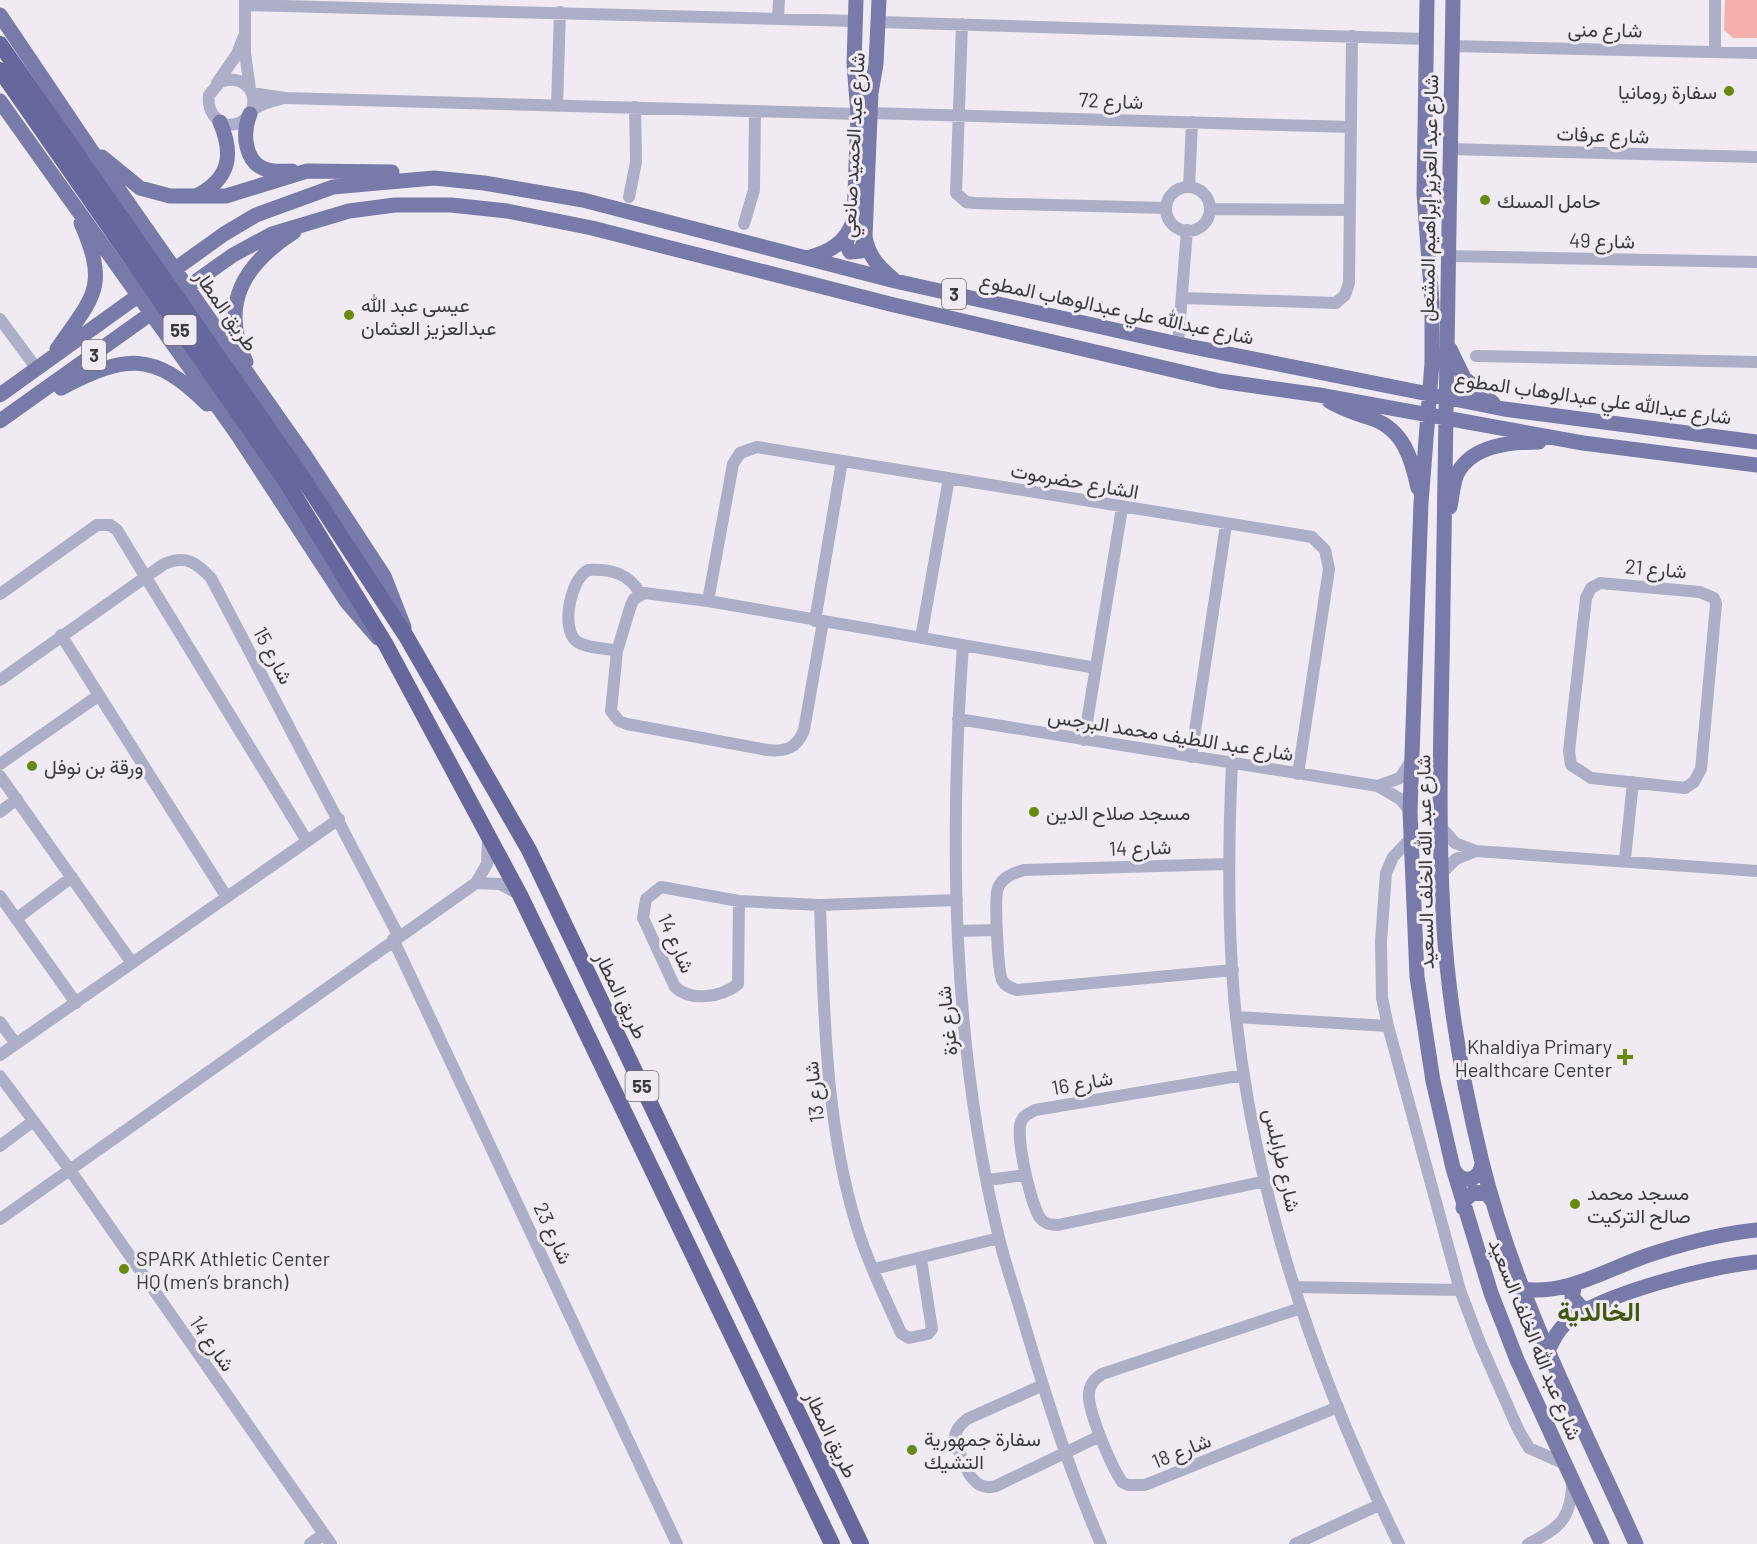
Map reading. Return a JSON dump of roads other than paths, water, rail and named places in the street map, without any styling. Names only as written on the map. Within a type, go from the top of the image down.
[{"type":"highway","name":"طريق المطار","points":[[0,44],[84,164],[293,478],[406,636],[529,850],[861,1544]]},
{"type":"highway","name":"طريق المطار","points":[[0,70],[84,164]]},
{"type":"highway","name":"طريق المطار","points":[[293,478],[386,645],[520,895],[637,1134],[832,1544]]},
{"type":"highway","points":[[637,1134],[655,1156],[703,1252],[708,1257],[714,1256],[718,1245]]},
{"type":"main road","name":"شارع عبد الحميد صانعي","points":[[855,0],[854,64],[864,113],[865,237],[868,252],[877,265],[896,281]]},
{"type":"main road","name":"شارع عبد الحميد صانعي","points":[[804,258],[824,253],[849,234],[854,219],[864,113],[876,64],[879,0]]},
{"type":"main road","name":"شارع عبد العزيز إبراهيم المشعل","points":[[1428,2],[1424,193],[1432,303],[1430,393]]},
{"type":"main road","name":"شارع عبد العزيز إبراهيم المشعل","points":[[1445,397],[1451,2]]},
{"type":"main road","name":"طريق المطار","points":[[0,15],[84,164],[142,224],[262,398],[306,457],[384,576],[396,602],[406,636]]},
{"type":"main road","points":[[854,64],[856,69],[865,73],[870,72],[876,64]]},
{"type":"main road","name":"طريق المطار","points":[[0,101],[104,243],[237,434],[346,601],[364,625],[386,645]]},
{"type":"main road","points":[[251,112],[245,128],[245,139],[250,154],[256,163],[274,171],[396,172],[434,178]]},
{"type":"main road","points":[[193,197],[214,186],[224,174],[228,151],[220,122]]},
{"type":"main road","points":[[84,164],[145,190],[170,196],[193,197],[226,196],[307,171]]},
{"type":"main road","name":"شارع عبدالله علي عبدالوهاب المطوع","points":[[174,270],[246,220],[308,194],[358,183],[434,178],[513,187],[583,200],[896,281],[1178,344],[1504,409],[1757,442]]},
{"type":"main road","points":[[51,359],[90,302],[96,285],[97,268],[93,249],[67,192]]},
{"type":"main road","points":[[1424,193],[1437,200],[1449,193]]},
{"type":"main road","name":"3","points":[[1,420],[153,315],[233,255],[272,234],[349,211],[395,205],[451,205],[507,211],[591,228],[879,302],[1198,375],[1583,443],[1757,465]]},
{"type":"main road","points":[[591,228],[592,219],[599,215],[675,233],[717,235]]},
{"type":"main road","name":"3","points":[[262,398],[240,348],[235,330],[238,292],[247,273],[258,259],[313,220]]},
{"type":"main road","points":[[104,243],[112,247],[128,244],[140,232],[142,224]]},
{"type":"main road","points":[[849,234],[846,244],[850,252],[861,251],[865,237]]},
{"type":"main road","name":"3","points":[[0,395],[174,270]]},
{"type":"main road","points":[[185,360],[183,352],[189,337],[203,330],[218,333]]},
{"type":"main road","points":[[1447,336],[1455,363],[1464,378],[1478,393],[1504,409]]},
{"type":"main road","points":[[1,420],[99,368],[124,363],[168,372],[189,386],[237,434]]},
{"type":"main road","name":"شارع عبد الله الخلف السعيد","points":[[1430,393],[1421,502],[1411,761],[1410,839],[1417,976],[1433,1081],[1463,1208],[1491,1293],[1563,1463],[1602,1544]]},
{"type":"main road","points":[[1318,395],[1350,412],[1383,424],[1396,435],[1412,461],[1421,502]]},
{"type":"main road","name":"شارع عبد الله الخلف السعيد","points":[[1445,397],[1441,874],[1448,976],[1456,1041],[1482,1164],[1522,1289],[1636,1544]]},
{"type":"main road","points":[[1444,540],[1457,475],[1477,455],[1490,447],[1521,442],[1583,443]]},
{"type":"main road","points":[[1415,688],[1418,683],[1429,678],[1435,680],[1443,688]]},
{"type":"main road","points":[[1453,1168],[1457,1176],[1465,1180],[1474,1179],[1480,1173],[1482,1164]]},
{"type":"main road","points":[[1463,1208],[1464,1201],[1473,1192],[1487,1194],[1493,1202]]},
{"type":"main road","points":[[1522,1289],[1555,1290],[1657,1252],[1737,1232],[1757,1230]]},
{"type":"main road","points":[[1548,1351],[1563,1325],[1589,1309],[1662,1281],[1757,1262]]},
{"type":"main road","points":[[1575,1284],[1572,1297],[1582,1308],[1589,1309]]},
{"type":"street","points":[[778,19],[779,0]]},
{"type":"street","points":[[1715,0],[1715,52]]},
{"type":"street","points":[[251,112],[251,91],[244,34],[245,2],[516,6],[560,12],[855,21]]},
{"type":"street","points":[[557,105],[560,12]]},
{"type":"street","points":[[879,22],[1426,39]]},
{"type":"street","points":[[962,24],[956,188],[960,199],[974,203],[1166,208]]},
{"type":"street","points":[[244,34],[232,62],[209,95],[209,108],[220,122],[237,124],[251,112],[285,98]]},
{"type":"street","points":[[1182,298],[1336,303],[1345,295],[1349,283],[1352,36]]},
{"type":"street","name":"شارع منى","points":[[1452,46],[1757,53]]},
{"type":"street","points":[[214,87],[220,82],[233,79],[241,81],[251,91],[285,98]]},
{"type":"street","name":"شارع 72","points":[[285,98],[755,111],[958,114],[1351,127]]},
{"type":"street","points":[[629,197],[636,162],[635,107]]},
{"type":"street","points":[[744,224],[754,190],[755,111]]},
{"type":"street","points":[[1189,187],[1192,122]]},
{"type":"street","name":"شارع عرفات","points":[[1449,149],[1757,158]]},
{"type":"street","points":[[1189,187],[1204,194],[1210,209],[1203,224],[1187,230],[1172,223],[1166,208],[1173,193],[1189,187]]},
{"type":"street","points":[[1210,209],[1350,210]]},
{"type":"street","points":[[1178,344],[1187,230]]},
{"type":"street","name":"شارع 49","points":[[1447,256],[1757,262]]},
{"type":"street","points":[[0,319],[36,369]]},
{"type":"street","points":[[1476,356],[1757,362]]},
{"type":"street","name":"الشارع حضرموت","points":[[708,601],[733,464],[740,453],[757,447],[1311,537],[1322,544],[1328,556],[1329,569],[1298,774]]},
{"type":"street","points":[[842,461],[819,621],[804,730],[800,740],[785,750],[767,750],[619,721],[610,706],[617,651],[631,605],[640,594],[659,593],[819,621],[1096,668]]},
{"type":"street","points":[[921,638],[949,478]]},
{"type":"street","points":[[1084,740],[1122,508]]},
{"type":"street","points":[[0,594],[97,525],[104,524],[117,530],[307,842]]},
{"type":"street","points":[[1191,757],[1226,525]]},
{"type":"street","name":"شارع 15","points":[[0,680],[164,564],[180,559],[196,563],[211,578],[339,819],[396,937]]},
{"type":"street","points":[[617,651],[579,642],[571,634],[569,615],[576,581],[588,570],[610,571],[635,583],[640,594]]},
{"type":"street","name":"شارع 21","points":[[1605,583],[1708,594],[1713,598],[1717,610],[1701,769],[1698,777],[1685,788],[1633,783],[1591,778],[1575,770],[1568,758],[1588,593],[1595,585],[1605,583]]},
{"type":"street","points":[[61,635],[226,896]]},
{"type":"street","name":"شارع غزة","points":[[963,645],[955,784],[957,900],[974,1095],[999,1238],[1041,1386],[1098,1543]]},
{"type":"street","points":[[0,764],[98,696]]},
{"type":"street","name":"شارع عبد اللطيف محمد البرجس","points":[[958,719],[1378,786],[1400,799],[1410,812]]},
{"type":"street","points":[[1378,786],[1400,778],[1411,761]]},
{"type":"street","name":"شارع طرابلس","points":[[1232,763],[1227,864],[1236,1017],[1244,1074],[1266,1181],[1301,1308],[1338,1407],[1379,1505],[1399,1544]]},
{"type":"street","points":[[0,776],[132,963]]},
{"type":"street","points":[[1625,859],[1633,783]]},
{"type":"street","points":[[0,812],[17,800]]},
{"type":"street","points":[[0,1055],[339,819]]},
{"type":"street","points":[[1441,827],[1455,843],[1476,851],[1625,859],[1757,871]]},
{"type":"street","points":[[0,1219],[396,937],[476,883],[487,864],[488,835]]},
{"type":"street","name":"شارع عبد الله الخلف السعيد","points":[[1410,839],[1392,857],[1386,873],[1381,941],[1382,998],[1388,1026],[1460,1290],[1518,1429],[1529,1448],[1563,1463]]},
{"type":"street","points":[[1441,874],[1456,859],[1476,851]]},
{"type":"street","name":"شارع 14","points":[[997,930],[997,889],[1001,882],[1014,873],[1024,870],[1227,864]]},
{"type":"street","points":[[16,919],[72,877]]},
{"type":"street","points":[[476,883],[500,884],[520,895]]},
{"type":"street","name":"شارع 14","points":[[739,901],[738,984],[718,994],[695,996],[680,992],[675,987],[643,918],[646,899],[661,887],[739,901],[820,905],[957,900]]},
{"type":"street","points":[[0,896],[76,1003]]},
{"type":"street","name":"شارع 13","points":[[820,905],[824,992],[840,1153],[857,1228],[901,1333],[909,1338],[928,1334],[933,1323],[921,1259]]},
{"type":"street","points":[[958,931],[997,930],[1001,978],[1006,986],[1017,990],[1233,970]]},
{"type":"street","name":"شارع 23","points":[[396,937],[678,1544]]},
{"type":"street","points":[[1236,1017],[1388,1026]]},
{"type":"street","points":[[0,1022],[16,1044]]},
{"type":"street","name":"شارع 16","points":[[1026,1175],[1019,1128],[1023,1118],[1035,1110],[1244,1074]]},
{"type":"street","name":"شارع 14","points":[[0,1076],[32,1122],[70,1170],[328,1539]]},
{"type":"street","points":[[0,1146],[32,1122]]},
{"type":"street","points":[[988,1180],[1026,1175],[1038,1215],[1047,1223],[1058,1225],[1266,1181]]},
{"type":"street","points":[[874,1269],[999,1238]]},
{"type":"street","points":[[1295,1287],[1460,1290]]},
{"type":"street","points":[[1041,1386],[967,1419],[957,1430],[955,1441],[971,1479],[983,1487],[996,1486],[1100,1436],[1089,1391],[1094,1380],[1102,1374],[1301,1308]]},
{"type":"street","name":"شارع 18","points":[[1100,1436],[1122,1482],[1128,1485],[1145,1485],[1338,1407]]},
{"type":"street","points":[[1539,1542],[1567,1516],[1571,1506],[1572,1481]]},
{"type":"street","points":[[1295,1544],[1379,1505]]},
{"type":"street","points":[[823,1526],[826,1544]]},
{"type":"street","points":[[310,1544],[328,1539]]},
{"type":"place","name":"سفارة رومانيا","points":[[1729,91]]},
{"type":"place","name":"حامل المسك","points":[[1485,200]]},
{"type":"place","name":"عيسى عبد الله عبدالعزيز العثمان","points":[[349,315]]},
{"type":"place","name":"ورقة بن نوفل","points":[[32,766]]},
{"type":"place","name":"مسجد صلاح الدين","points":[[1034,812]]},
{"type":"place","name":"Khaldiya Primary Healthcare Center","points":[[1625,1057]]},
{"type":"place","name":"مسجد محمد صالح التركيت","points":[[1575,1204]]},
{"type":"place","name":"SPARK Athletic Center HQ (men’s branch)","points":[[124,1269]]},
{"type":"place","name":"سفارة جمهورية التشيك","points":[[912,1450]]},
{"type":"district","name":"الخالدية","points":[[1599,1310]]}]
